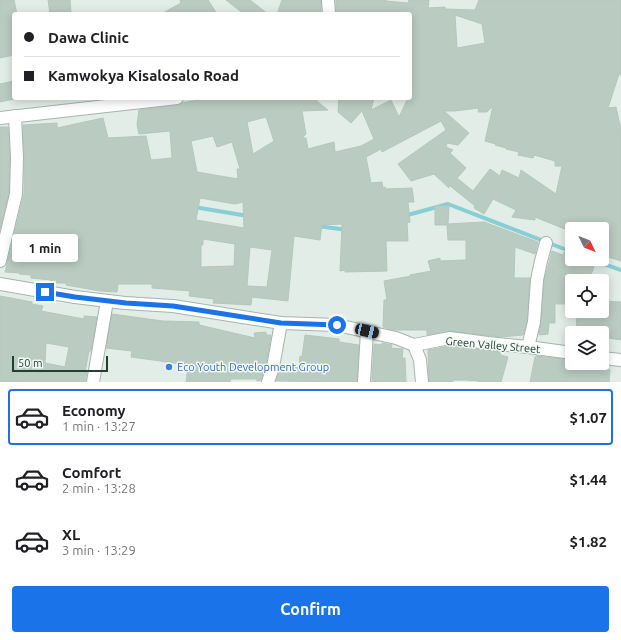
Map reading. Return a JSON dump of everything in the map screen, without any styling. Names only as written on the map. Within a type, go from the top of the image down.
[{"type":"street","points":[[328,0],[329,12]]},
{"type":"street","points":[[0,118],[159,100]]},
{"type":"street","points":[[0,261],[16,194],[16,116]]},
{"type":"street","points":[[528,347],[534,322],[537,280],[546,243]]},
{"type":"street","points":[[0,284],[75,297],[173,306],[281,323],[337,325],[367,331],[396,338],[414,345],[420,360],[422,382]]},
{"type":"street","points":[[93,382],[107,301]]},
{"type":"street","points":[[268,382],[273,367],[281,323]]},
{"type":"street","points":[[364,382],[367,331]]},
{"type":"street","name":"Green Valley Street","points":[[414,345],[450,338],[488,344],[565,352]]},
{"type":"street","points":[[609,359],[621,360]]},
{"type":"building","points":[[0,0],[14,0],[17,12],[12,12],[12,55],[0,58]]},
{"type":"building","points":[[48,0],[70,0],[71,12],[50,12]]},
{"type":"building","points":[[180,0],[208,0],[216,12],[165,12],[181,3]]},
{"type":"building","points":[[226,0],[250,0],[265,12],[241,12]]},
{"type":"building","points":[[282,0],[321,0],[321,12],[278,12]]},
{"type":"building","points":[[336,0],[386,0],[408,3],[409,0],[429,0],[428,8],[445,7],[445,9],[475,10],[479,0],[621,0],[621,75],[619,74],[608,108],[616,107],[621,130],[621,261],[609,257],[609,222],[565,222],[565,229],[535,217],[535,220],[512,217],[516,210],[493,199],[484,214],[474,208],[475,206],[449,185],[449,188],[434,174],[411,181],[398,164],[446,130],[441,121],[382,152],[381,149],[366,157],[371,183],[382,182],[383,188],[385,187],[386,189],[412,188],[414,202],[408,202],[410,222],[407,223],[408,241],[386,241],[387,271],[340,271],[342,224],[322,225],[320,240],[294,236],[288,301],[252,297],[251,305],[213,303],[214,299],[189,296],[190,291],[152,288],[152,284],[118,284],[117,292],[100,291],[66,285],[66,283],[51,283],[51,280],[31,278],[31,275],[5,272],[24,194],[23,125],[57,123],[57,128],[103,118],[108,138],[146,136],[151,160],[172,158],[170,131],[139,134],[137,125],[139,110],[178,105],[198,100],[316,100],[328,110],[302,111],[306,134],[302,138],[306,138],[308,149],[334,142],[335,152],[361,146],[374,139],[362,111],[351,123],[338,112],[339,100],[374,100],[371,110],[391,100],[399,117],[407,100],[412,100],[412,12],[336,12]],"holes":[[[455,15],[482,24],[485,43],[457,48]],[[493,106],[485,141],[519,152],[518,155],[533,158],[534,155],[555,161],[555,166],[562,166],[556,194],[521,170],[519,178],[502,170],[500,176],[490,169],[473,191],[457,178],[466,168],[450,153],[453,150],[446,147],[447,143],[458,145],[469,133],[444,111],[479,108],[478,112],[487,112]],[[266,117],[274,141],[253,154],[247,122]],[[213,136],[217,147],[232,142],[240,169],[237,169],[238,179],[197,172],[191,141]],[[200,198],[235,204],[243,202],[244,228],[196,220]],[[203,239],[235,244],[234,266],[201,267],[201,245],[203,245]],[[250,247],[272,250],[267,287],[247,286]]]},
{"type":"building","points":[[12,81],[12,99],[0,102],[0,84]]},
{"type":"building","points":[[0,127],[8,127],[10,158],[9,193],[0,229]]},
{"type":"building","points":[[435,206],[449,206],[448,224],[484,222],[538,242],[535,254],[515,247],[514,278],[530,278],[527,321],[523,335],[501,337],[451,331],[427,335],[427,330],[393,330],[383,327],[384,300],[387,300],[384,281],[431,271],[428,261],[440,258],[440,261],[466,260],[466,240],[448,240],[447,225],[435,225]]},
{"type":"building","points":[[552,251],[563,255],[565,252],[565,266],[594,266],[591,274],[565,274],[565,304],[555,304],[555,323],[549,323],[548,334],[539,335],[541,323],[544,281]]},
{"type":"building","points":[[0,296],[32,302],[32,304],[43,306],[41,311],[84,319],[84,316],[97,317],[91,351],[89,351],[85,372],[87,372],[85,382],[0,382]],"holes":[[[46,343],[69,347],[65,367],[45,363]]]},
{"type":"building","points":[[609,301],[621,302],[621,340],[609,338],[609,326],[577,326],[576,318],[609,318]]},
{"type":"building","points":[[112,314],[163,321],[199,322],[199,325],[255,338],[254,333],[266,332],[266,335],[271,335],[266,365],[261,380],[231,379],[230,382],[186,382],[188,366],[131,357],[132,351],[106,348]]},
{"type":"building","points":[[305,335],[339,339],[339,342],[359,345],[357,382],[276,381],[281,367],[299,367]]},
{"type":"building","points":[[382,343],[392,345],[391,348],[403,349],[402,358],[405,358],[406,382],[372,382],[374,344],[382,345]]},
{"type":"building","points":[[450,346],[501,352],[500,355],[508,357],[501,382],[453,380],[453,382],[429,382],[428,350]]},
{"type":"building","points":[[536,357],[565,359],[565,370],[610,370],[609,382],[530,382]]},
{"type":"waterway","points":[[404,216],[448,204],[565,249]]},
{"type":"waterway","points":[[194,207],[248,216]]},
{"type":"waterway","points":[[318,226],[347,230]]},
{"type":"waterway","points":[[609,266],[621,270]]},
{"type":"place","name":"Eco Youth Development Group","points":[[169,367]]},
{"type":"route","points":[[45,292],[126,303],[173,306],[281,323],[337,325]]}]
